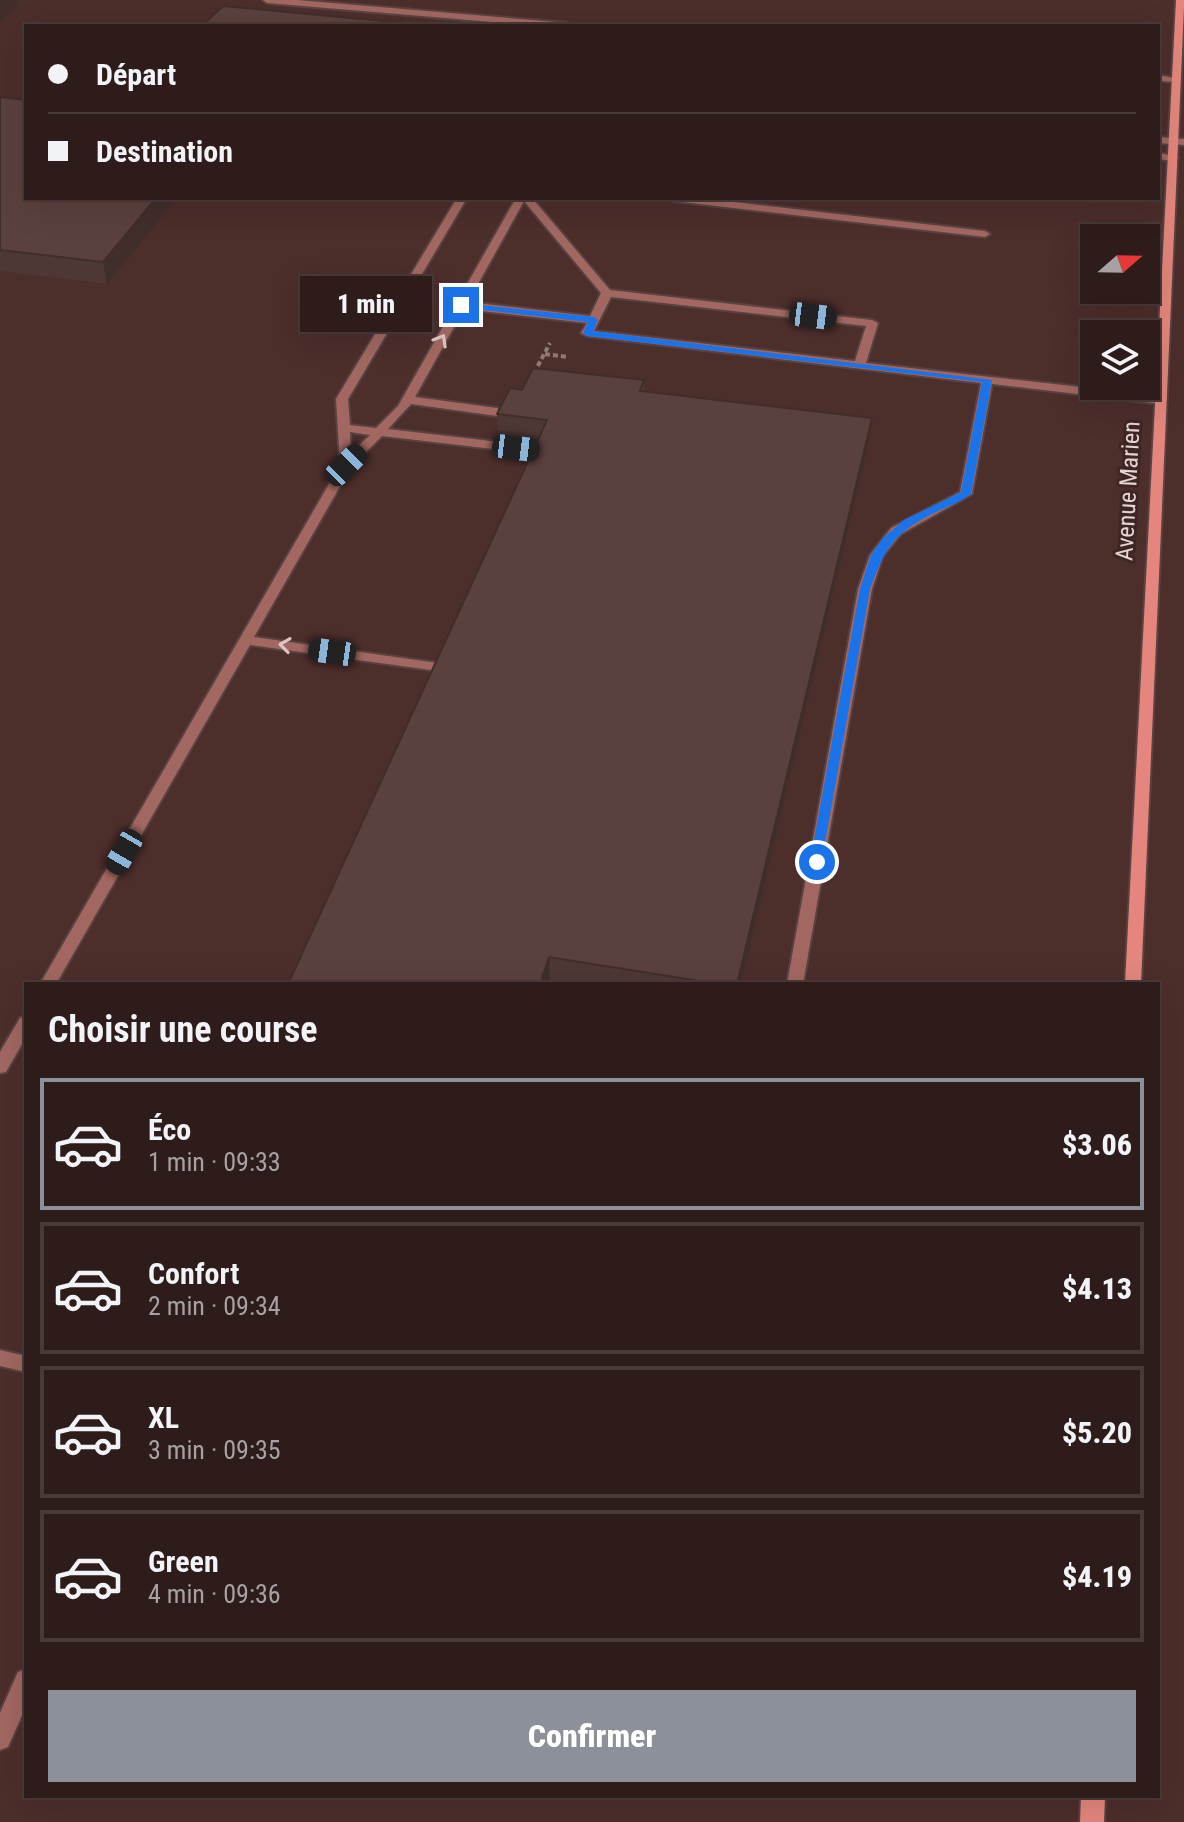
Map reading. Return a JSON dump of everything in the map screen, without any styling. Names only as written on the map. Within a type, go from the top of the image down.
[{"type":"street","points":[[267,0],[545,24]]},
{"type":"street","name":"Avenue Marien","points":[[1133,982],[1173,158],[1179,142],[1176,79],[1180,0]]},
{"type":"street","points":[[1160,78],[1176,79]]},
{"type":"street","points":[[1160,156],[1173,158]]},
{"type":"street","points":[[346,465],[342,399],[461,200]]},
{"type":"street","points":[[49,982],[346,465],[407,400],[523,200]]},
{"type":"street","points":[[526,200],[607,293],[872,323],[860,365]]},
{"type":"street","points":[[690,200],[985,234]]},
{"type":"street","points":[[607,293],[587,333],[1161,400]]},
{"type":"street","points":[[461,305],[594,320]]},
{"type":"street","points":[[795,982],[865,589],[886,541],[907,522],[966,494],[987,380]]},
{"type":"street","points":[[407,400],[497,412]]},
{"type":"street","points":[[344,428],[543,451]]},
{"type":"street","points":[[246,640],[445,668]]},
{"type":"street","points":[[0,1067],[24,1025]]},
{"type":"street","points":[[0,1358],[24,1364]]},
{"type":"street","points":[[0,1739],[24,1685]]},
{"type":"street","points":[[1092,1822],[1093,1798]]},
{"type":"path","points":[[530,382],[554,336]]},
{"type":"shaded area","points":[[0,0],[1184,0],[1184,1822],[0,1822]]},
{"type":"building","points":[[223,6],[416,24],[204,24]]},
{"type":"building","points":[[0,97],[24,100],[24,200],[154,200],[103,262],[0,250]]},
{"type":"building","points":[[533,368],[644,380],[640,391],[872,418],[737,982],[705,982],[549,957],[541,982],[289,982],[547,420],[497,414],[510,388],[522,390]]},
{"type":"route","points":[[461,305],[594,320],[587,333],[987,380],[966,494],[957,501],[907,522],[896,531],[877,555],[865,589],[817,862]]}]
